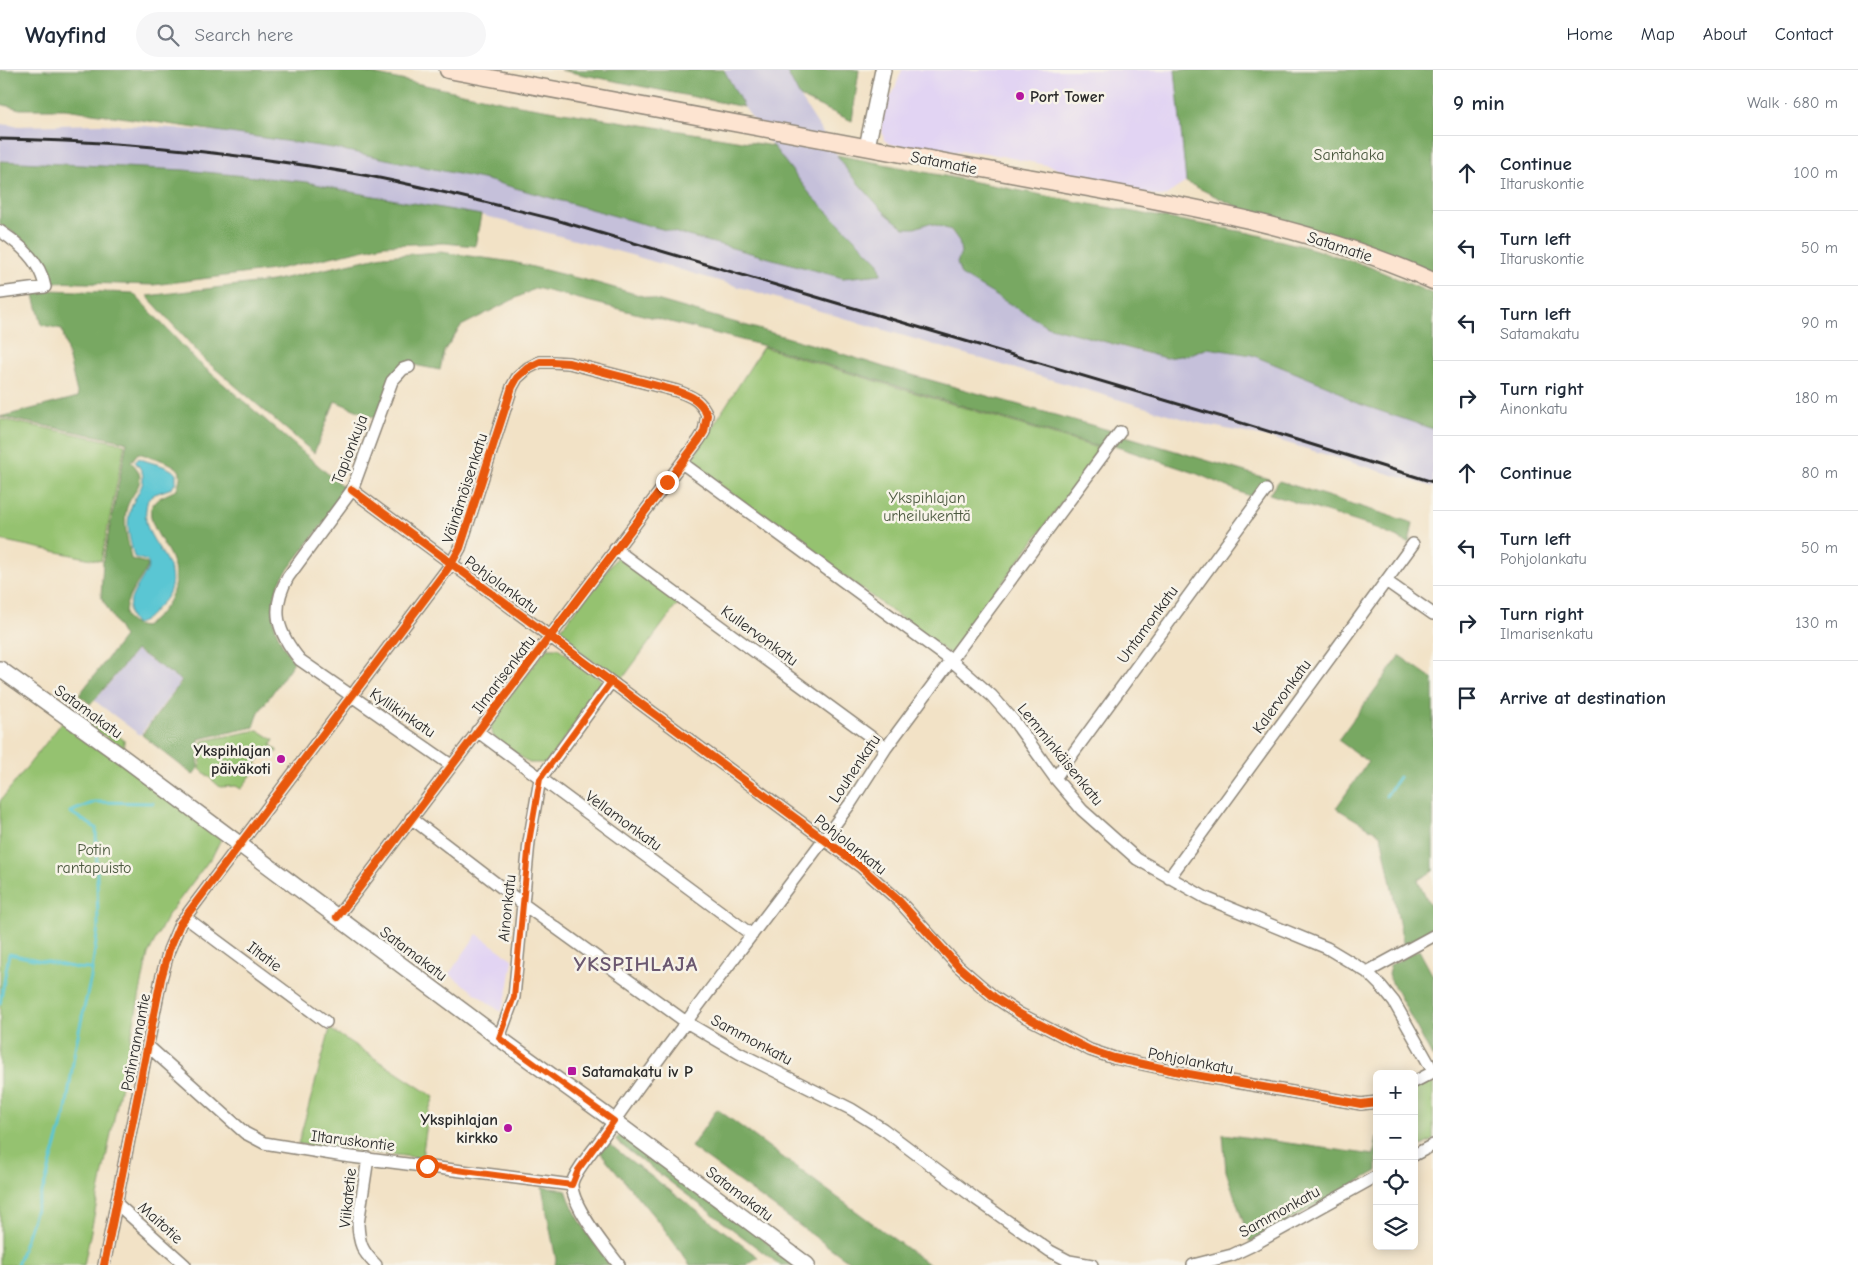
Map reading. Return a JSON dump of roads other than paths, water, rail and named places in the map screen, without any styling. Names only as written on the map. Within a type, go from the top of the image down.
[{"type":"main road","name":"Satamatie","points":[[448,70],[867,147],[1251,221],[1354,250],[1398,265],[1433,281]]},
{"type":"street","points":[[867,147],[883,70]]},
{"type":"street","points":[[0,231],[14,240],[34,260],[43,278],[45,287],[0,293]]},
{"type":"street","name":"Väinämöisenkatu","points":[[240,844],[452,564],[467,528],[512,387],[517,378],[528,368],[540,362],[569,363],[677,391],[691,396],[700,402],[708,415],[707,423]]},
{"type":"street","name":"Tapionkuja","points":[[280,592],[288,577],[352,490],[392,381],[403,369],[409,367]]},
{"type":"street","name":"Ilmarisenkatu","points":[[336,917],[682,463],[704,432],[707,423]]},
{"type":"street","name":"Louhenkatu","points":[[614,1121],[850,804],[886,748],[1120,432]]},
{"type":"street","name":"Lemminkäisenkatu","points":[[682,463],[952,661],[992,696],[1082,810],[1137,859],[1169,878],[1234,911],[1327,948],[1367,972],[1394,1002],[1433,1071]]},
{"type":"street","name":"Pohjolankatu","points":[[352,490],[860,866],[888,891],[958,966],[994,997],[1020,1014],[1065,1038],[1114,1058],[1144,1066],[1361,1104],[1373,1102]]},
{"type":"street","name":"Untamonkatu","points":[[1055,778],[1266,490]]},
{"type":"street","name":"Kalervonkatu","points":[[1169,878],[1413,544]]},
{"type":"street","name":"Kullervonkatu","points":[[615,549],[886,748]]},
{"type":"street","points":[[1386,581],[1433,614]]},
{"type":"street","name":"Kyllikinkatu","points":[[280,592],[277,612],[282,631],[290,649],[300,660],[451,765]]},
{"type":"street","name":"Satamakatu","points":[[0,669],[240,844],[807,1265]]},
{"type":"street","points":[[540,779],[611,682]]},
{"type":"street","name":"Vellamonkatu","points":[[477,731],[752,935]]},
{"type":"street","name":"Ainonkatu","points":[[499,1038],[514,997],[529,842],[540,779]]},
{"type":"street","name":"Sammonkatu","points":[[411,818],[523,904],[686,1022],[739,1053],[851,1109],[882,1129],[976,1200],[1050,1251],[1069,1261],[1092,1265]]},
{"type":"street","name":"Potinrannantie","points":[[104,1265],[169,950],[180,924],[240,844]]},
{"type":"street","name":"Iltatie","points":[[185,917],[326,1022]]},
{"type":"street","points":[[1367,972],[1433,936]]},
{"type":"street","name":"Iltaruskontie","points":[[148,1046],[245,1132],[264,1143],[572,1185]]},
{"type":"street","points":[[1418,1080],[1433,1071]]},
{"type":"street","points":[[614,1121],[578,1170],[572,1185],[574,1198],[581,1212],[619,1265]]},
{"type":"street","points":[[1418,1153],[1433,1145]]},
{"type":"street","name":"Viikatetie","points":[[368,1158],[358,1224],[360,1244],[364,1254],[376,1265]]},
{"type":"street","name":"Sammonkatu","points":[[1193,1265],[1232,1255],[1251,1246],[1373,1178]]},
{"type":"street","name":"Maitotie","points":[[116,1203],[185,1265]]},
{"type":"water","points":[[139,458],[172,470],[176,473],[176,482],[172,488],[155,494],[148,499],[146,507],[146,522],[149,531],[168,563],[171,572],[170,590],[149,617],[135,624],[130,617],[130,602],[149,566],[147,561],[134,557],[128,531],[131,508],[143,482],[141,469],[135,462]]},
{"type":"waterway","points":[[1386,796],[1399,777]]},
{"type":"waterway","points":[[17,1265],[46,1180],[66,1110],[75,1049],[91,977],[98,928],[96,828],[70,812],[95,802],[153,803]]},
{"type":"waterway","points":[[0,1004],[9,954],[77,968],[91,969]]},
{"type":"railway","points":[[0,139],[139,146],[231,155],[369,176],[461,196],[553,219],[1222,417],[1433,482]]},
{"type":"place","name":"Port Tower","points":[[1020,96]]},
{"type":"place","name":"Ykspihlajan päiväkoti","points":[[281,759]]},
{"type":"place","name":"Satamakatu iv P","points":[[572,1071]]},
{"type":"place","name":"Ykspihlajan kirkko","points":[[508,1128]]},
{"type":"district","name":"YKSPIHLAJA","points":[[636,964]]},
{"type":"park label","name":"Santahaka","points":[[1349,154]]},
{"type":"park label","name":"Ykspihlajan urheilukenttä","points":[[927,506]]},
{"type":"park label","name":"Potin rantapuisto","points":[[94,858]]}]
